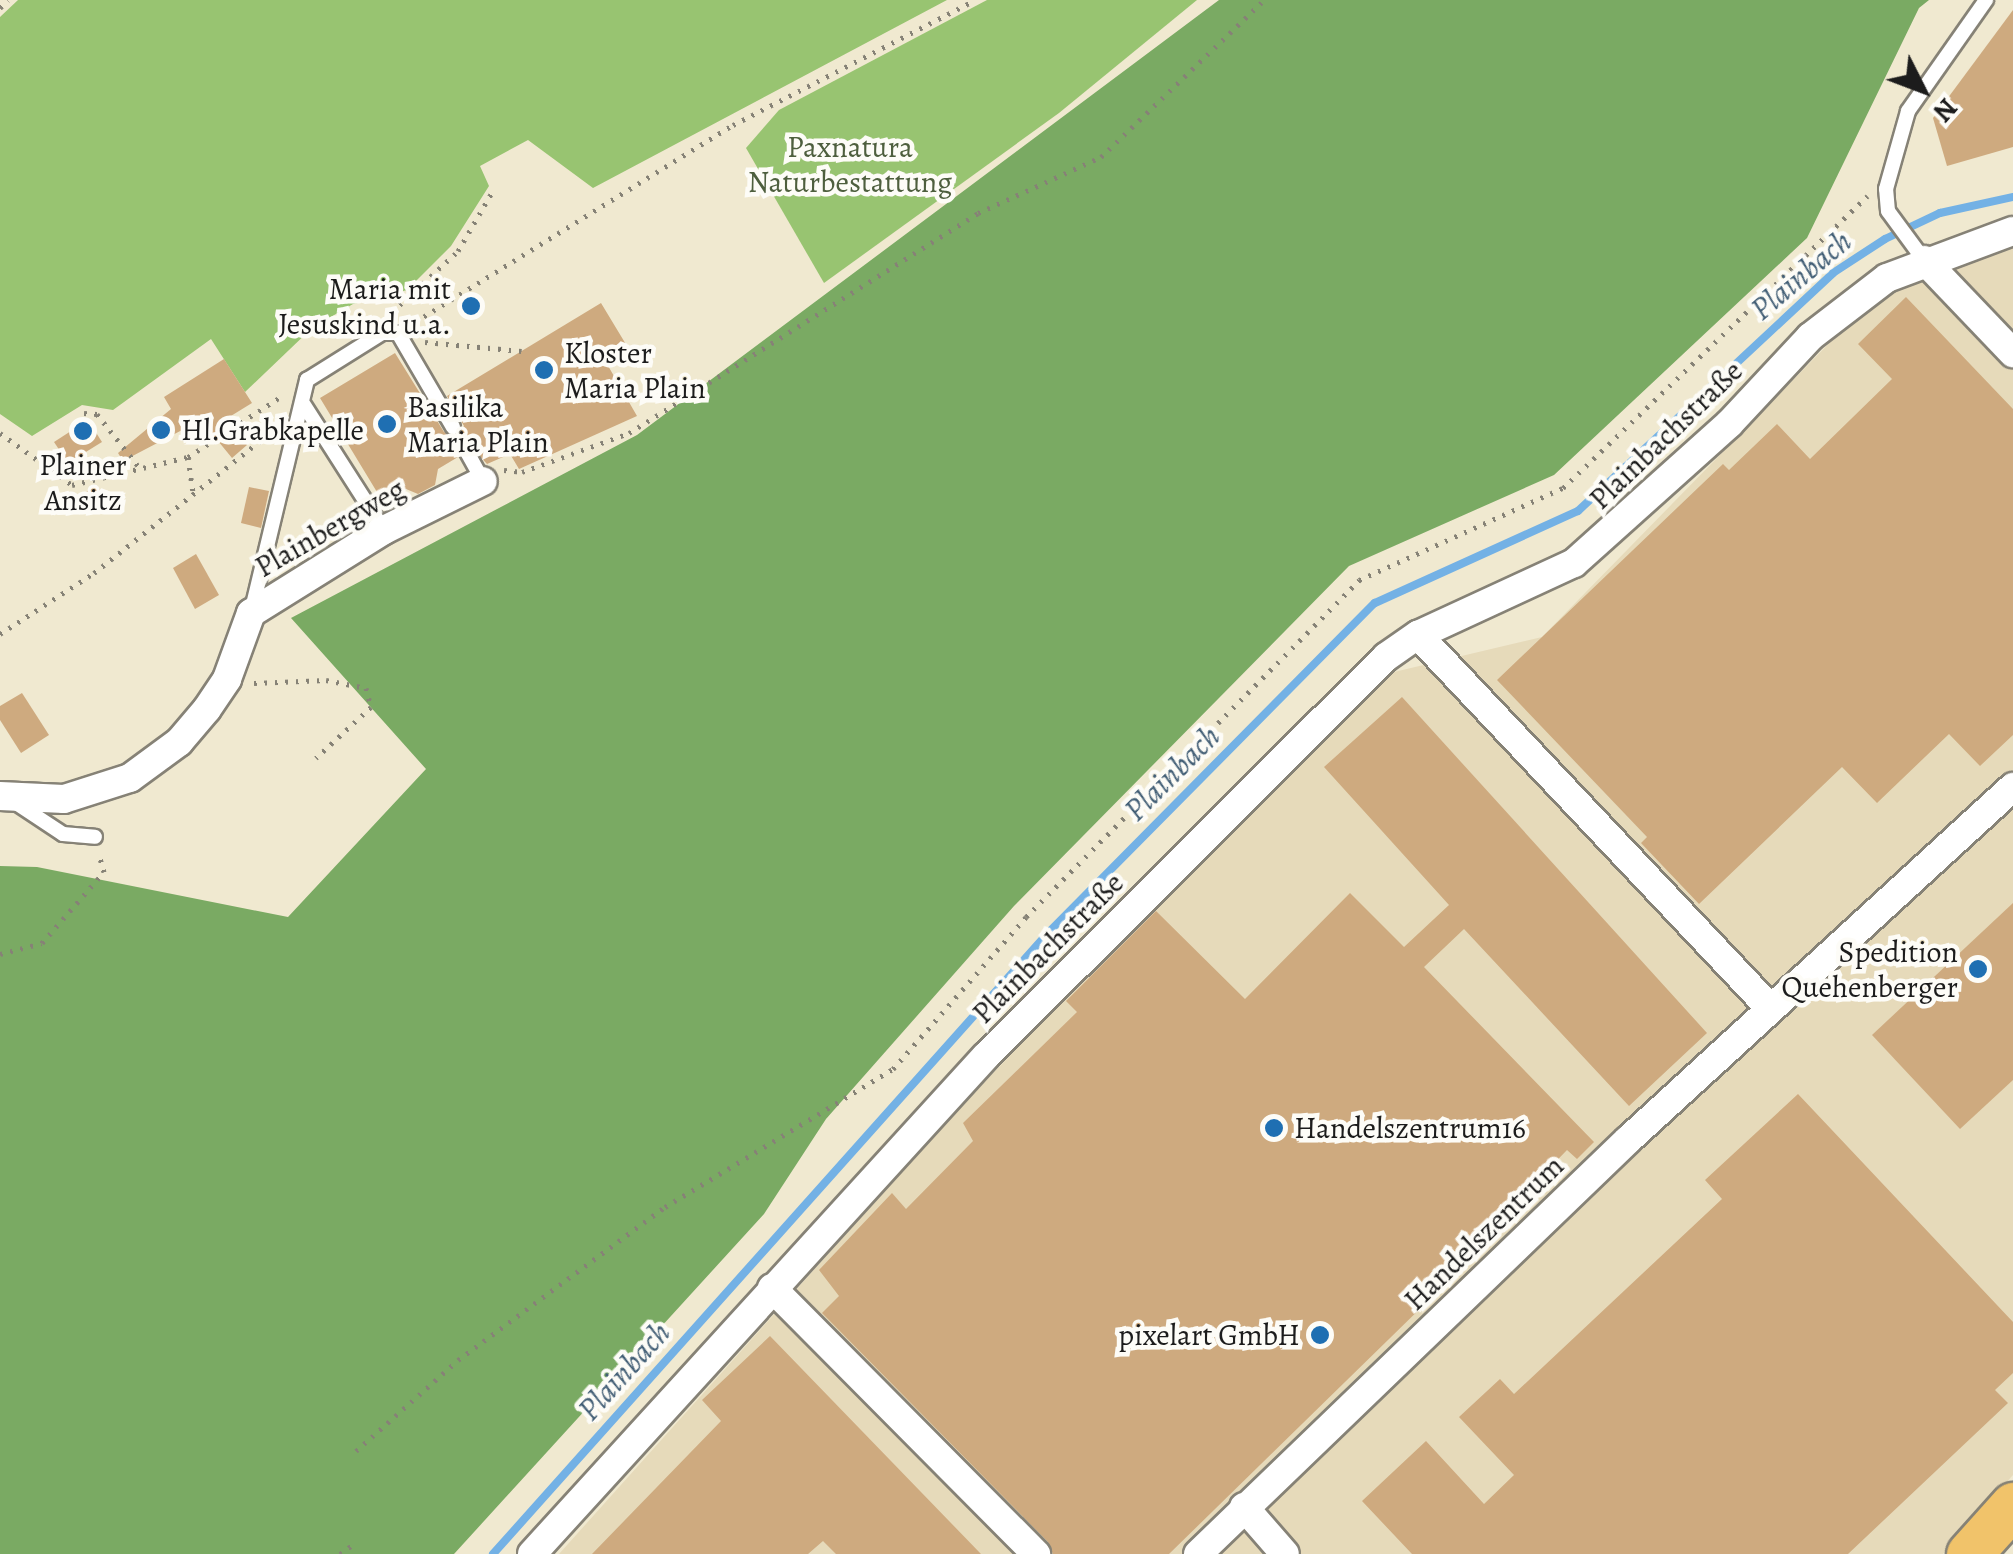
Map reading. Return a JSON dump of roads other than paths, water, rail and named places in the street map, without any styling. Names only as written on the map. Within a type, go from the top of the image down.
[{"type":"main road","points":[[1970,1554],[2013,1505]]},
{"type":"street","name":"Plainbachstraße","points":[[532,1554],[986,1056],[1330,712],[1418,635],[1574,563],[1729,424],[1810,338],[1919,254],[2013,232]]},
{"type":"street","points":[[1919,254],[2013,352]]},
{"type":"street","name":"Plainbergweg","points":[[6,798],[64,799],[130,778],[179,742],[227,678],[251,613],[384,530],[483,481]]},
{"type":"street","points":[[1418,635],[1770,1008]]},
{"type":"street","name":"Handelszentrum","points":[[1198,1554],[1770,1008],[2013,787]]},
{"type":"street","points":[[772,1288],[1036,1554]]},
{"type":"street","points":[[1244,1507],[1285,1554]]},
{"type":"lane","points":[[1919,254],[1888,211],[1886,188],[1908,111],[1986,0]]},
{"type":"lane","points":[[251,613],[308,380],[394,335],[452,428]]},
{"type":"lane","points":[[304,405],[384,530]]},
{"type":"lane","points":[[466,452],[483,481]]},
{"type":"lane","points":[[6,798],[62,834],[96,837]]},
{"type":"waterway","name":"Plainbach","points":[[493,1554],[1046,935],[1375,603],[1578,511],[1833,273],[1885,239],[1940,213],[2013,197]]},
{"type":"place","name":"Maria mit Jesuskind u.a.","points":[[471,306]]},
{"type":"place","name":"Kloster Maria Plain","points":[[544,370]]},
{"type":"place","name":"Basilika Maria Plain","points":[[387,424]]},
{"type":"place","name":"Hl.Grabkapelle","points":[[161,430]]},
{"type":"place","name":"Plainer Ansitz","points":[[83,431]]},
{"type":"place","name":"Spedition Quehenberger","points":[[1978,969]]},
{"type":"place","name":"Handelszentrum16","points":[[1274,1128]]},
{"type":"place","name":"pixelart GmbH","points":[[1320,1335]]},
{"type":"park label","name":"Paxnatura Naturbestattung","points":[[850,164]]}]
